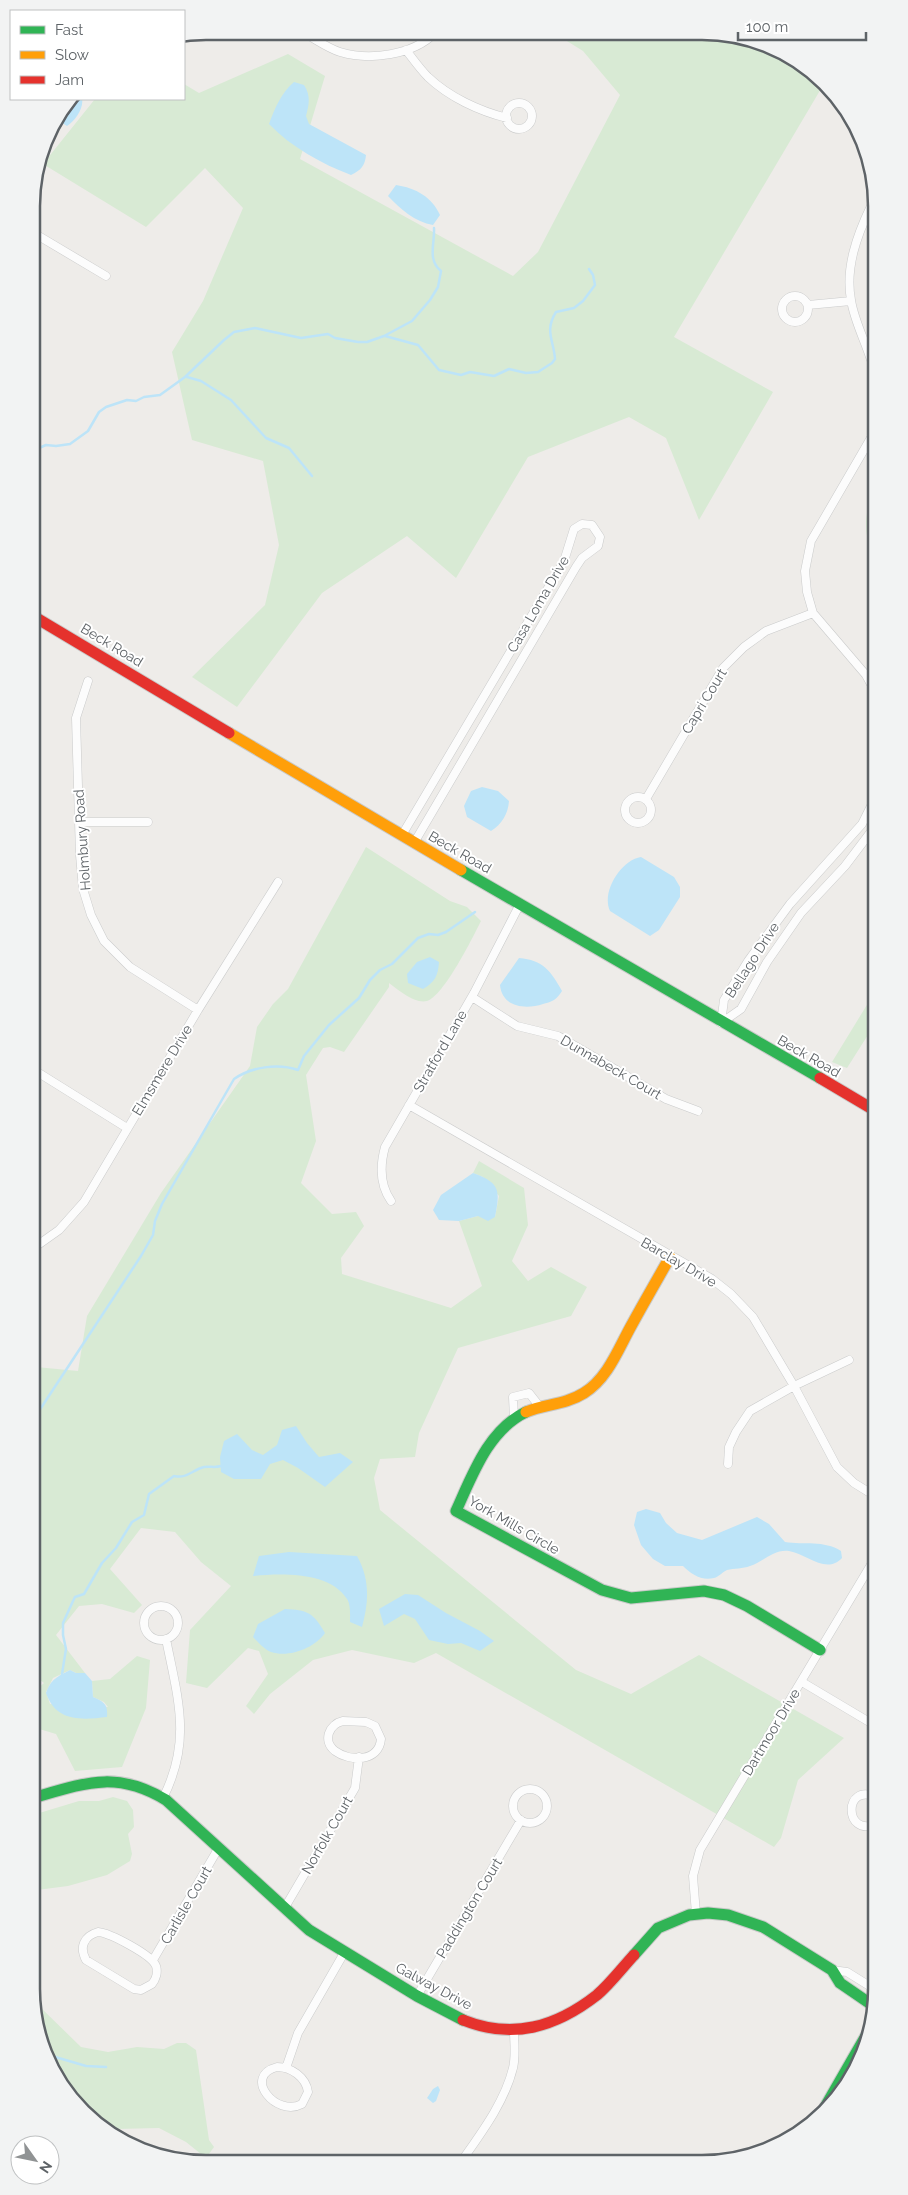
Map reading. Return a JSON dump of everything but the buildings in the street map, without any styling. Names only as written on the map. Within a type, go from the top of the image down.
[{"type":"street","points":[[317,40],[340,52],[361,55],[384,55],[406,50],[427,40]]},
{"type":"street","points":[[406,50],[427,76],[438,86],[478,109],[507,118]]},
{"type":"street","points":[[868,214],[855,246],[849,271],[851,301],[868,349]]},
{"type":"street","points":[[40,237],[106,276]]},
{"type":"street","points":[[808,306],[851,301]]},
{"type":"street","points":[[868,443],[811,541],[805,571],[807,592],[813,613],[868,678]]},
{"type":"street","name":"Casa Loma Drive","points":[[402,835],[564,561],[574,529],[582,524],[592,525],[600,537],[598,546],[582,558],[576,567],[414,843]]},
{"type":"street","name":"Capri Court","points":[[646,799],[723,668],[744,647],[766,631],[813,613]]},
{"type":"street","name":"Beck Road","points":[[40,620],[722,1024],[868,1107]]},
{"type":"street","name":"Holmbury Road","points":[[88,681],[76,718],[83,889],[90,915],[104,941],[130,967],[198,1010]]},
{"type":"street","name":"Bellago Drive","points":[[722,1024],[724,1000],[748,961],[790,904],[862,824],[868,812]]},
{"type":"street","points":[[79,822],[148,822]]},
{"type":"street","name":"Bellago Drive","points":[[722,1024],[741,1009],[768,962],[801,913],[845,866],[868,836]]},
{"type":"street","name":"Elmsmere Drive","points":[[40,1243],[59,1230],[84,1202],[198,1010],[278,882]]},
{"type":"street","name":"Stratford Lane","points":[[391,1201],[385,1192],[381,1161],[385,1147],[472,998],[520,904]]},
{"type":"street","name":"Dunnabeck Court","points":[[472,998],[517,1026],[558,1036],[666,1099],[698,1111]]},
{"type":"street","points":[[40,1074],[127,1128]]},
{"type":"street","name":"Barclay Drive","points":[[409,1105],[712,1279],[753,1317],[794,1386],[837,1467],[854,1483],[868,1492]]},
{"type":"street","name":"York Mills Circle","points":[[670,1256],[602,1375],[591,1388],[558,1405],[540,1407],[514,1418],[506,1424],[492,1442],[474,1472],[456,1510],[602,1590],[631,1598],[704,1591],[724,1595],[747,1606],[820,1650]]},
{"type":"street","points":[[728,1464],[729,1447],[739,1426],[750,1411],[794,1386],[849,1360]]},
{"type":"street","points":[[514,1418],[513,1397],[529,1393],[540,1407]]},
{"type":"street","name":"Dartmoor Drive","points":[[696,1914],[693,1876],[700,1850],[868,1570]]},
{"type":"street","points":[[157,1607],[168,1608],[173,1611],[178,1621],[175,1632],[166,1639],[151,1637],[145,1628],[144,1623],[147,1613],[157,1607]]},
{"type":"street","points":[[163,1798],[176,1768],[181,1732],[179,1705],[166,1639]]},
{"type":"street","points":[[802,1682],[868,1721]]},
{"type":"street","points":[[342,1721],[366,1722],[378,1730],[381,1742],[378,1750],[368,1758],[359,1758],[339,1753],[332,1747],[329,1733],[335,1724],[342,1721]]},
{"type":"street","name":"Norfolk Court","points":[[284,1909],[355,1788],[359,1758]]},
{"type":"street","name":"Galway Drive","points":[[40,1796],[104,1780],[125,1782],[143,1787],[163,1798],[309,1930],[344,1953],[456,2018],[491,2029],[514,2030],[538,2027],[563,2017],[598,1994],[658,1928],[676,1919],[696,1914],[728,1915],[763,1927],[832,1970],[847,1972],[868,1985]]},
{"type":"street","points":[[533,1788],[539,1790],[543,1794],[547,1805],[544,1815],[541,1819],[531,1823],[521,1820],[513,1811],[513,1799],[521,1790],[533,1788]]},
{"type":"street","points":[[868,1794],[861,1795],[853,1802],[851,1812],[852,1817],[860,1825],[868,1826]]},
{"type":"street","name":"Paddington Court","points":[[417,1996],[521,1820]]},
{"type":"street","name":"Carlisle Court","points":[[153,1960],[103,1932],[89,1936],[83,1944],[82,1953],[88,1962],[134,1989],[145,1989],[155,1981],[157,1972],[153,1960],[218,1849]]},
{"type":"street","points":[[286,2068],[298,2033],[344,1953]]},
{"type":"street","name":"Galway Drive","points":[[832,1970],[840,1983],[868,2002]]},
{"type":"street","points":[[466,2155],[510,2080],[514,2054],[514,2030]]},
{"type":"street","points":[[276,2067],[286,2068],[301,2077],[308,2092],[302,2104],[292,2108],[282,2106],[272,2100],[265,2094],[262,2086],[263,2078],[268,2070],[276,2067]]},
{"type":"green space","points":[[565,40],[713,40],[735,43],[776,57],[803,74],[820,90],[674,337],[773,392],[699,520],[666,438],[629,417],[528,457],[456,578],[407,536],[322,593],[237,707],[192,677],[265,605],[279,545],[263,461],[192,440],[172,352],[203,301],[243,208],[205,168],[146,227],[45,165],[47,159],[94,100],[185,100],[185,85],[199,93],[288,54],[325,76],[300,159],[513,276],[538,252],[620,95],[583,51]]},
{"type":"green space","points":[[868,509],[868,540],[866,530]]},
{"type":"green space","points":[[366,847],[450,901],[467,907],[481,921],[449,978],[434,997],[427,1001],[417,1000],[407,996],[389,983],[389,987],[344,1052],[330,1047],[323,1048],[306,1075],[316,1141],[301,1183],[332,1214],[356,1212],[364,1226],[341,1258],[342,1274],[451,1308],[482,1286],[459,1221],[478,1216],[495,1217],[499,1196],[483,1177],[473,1173],[479,1161],[524,1188],[528,1225],[512,1261],[528,1281],[551,1267],[587,1287],[571,1316],[458,1348],[419,1433],[415,1457],[380,1459],[374,1478],[380,1510],[576,1670],[631,1694],[699,1655],[844,1738],[798,1780],[781,1838],[774,1847],[436,1653],[414,1663],[352,1650],[313,1660],[270,1694],[254,1714],[246,1706],[268,1674],[259,1651],[248,1648],[207,1688],[186,1683],[190,1630],[231,1586],[201,1562],[175,1532],[141,1528],[110,1569],[142,1605],[134,1613],[102,1604],[79,1606],[56,1635],[85,1673],[76,1673],[70,1670],[53,1678],[46,1692],[50,1704],[108,1707],[104,1702],[93,1697],[92,1681],[110,1679],[137,1656],[150,1660],[146,1708],[122,1767],[75,1771],[56,1734],[40,1729],[40,1686],[44,1683],[40,1680],[40,1367],[78,1371],[87,1316],[161,1193],[250,1066],[257,1027],[273,1004],[288,989]]},
{"type":"green space","points":[[868,1003],[868,1035],[847,1068],[832,1062]]},
{"type":"green space","points":[[113,1797],[127,1801],[133,1810],[134,1827],[128,1834],[132,1854],[130,1861],[107,1875],[68,1886],[40,1890],[40,1813],[79,1801],[99,1801]]},
{"type":"green space","points":[[41,2008],[81,2047],[108,2052],[137,2047],[164,2049],[177,2043],[186,2043],[196,2050],[209,2140],[214,2147],[208,2155],[202,2155],[186,2142],[159,2128],[117,2129],[96,2114],[74,2090],[62,2072],[46,2032]]},
{"type":"water","points":[[294,82],[304,85],[308,93],[309,104],[306,116],[309,124],[366,155],[362,167],[351,175],[329,166],[297,147],[269,124],[282,96]]},
{"type":"water","points":[[79,100],[82,100],[82,106],[76,118],[67,126],[62,123],[74,105]]},
{"type":"water","points":[[396,185],[417,191],[433,203],[440,215],[433,225],[420,221],[408,214],[388,196]]},
{"type":"water","points":[[482,787],[498,791],[509,801],[504,818],[491,831],[467,817],[464,806],[471,791]]},
{"type":"water","points":[[641,857],[674,877],[680,887],[680,897],[659,930],[650,936],[610,911],[608,903],[611,886],[620,870],[634,859]]},
{"type":"water","points":[[430,957],[439,962],[437,975],[433,981],[423,989],[408,983],[407,974],[417,962]]},
{"type":"water","points":[[519,958],[534,961],[550,972],[562,991],[553,1001],[529,1007],[516,1005],[505,998],[500,985]]},
{"type":"water","points":[[473,1173],[494,1184],[498,1194],[495,1217],[488,1221],[478,1216],[459,1221],[439,1220],[433,1210],[441,1195]]},
{"type":"water","points":[[296,1426],[319,1457],[340,1453],[353,1462],[325,1487],[283,1460],[270,1464],[261,1479],[234,1479],[221,1472],[220,1457],[224,1441],[237,1434],[252,1450],[263,1455],[277,1445],[282,1430]]},
{"type":"water","points":[[646,1509],[660,1513],[666,1523],[677,1533],[702,1540],[757,1517],[769,1524],[785,1542],[828,1545],[841,1551],[842,1558],[830,1565],[816,1562],[796,1553],[784,1551],[773,1554],[747,1567],[727,1570],[709,1579],[701,1578],[683,1566],[665,1566],[653,1559],[641,1545],[634,1525],[637,1512]]},
{"type":"water","points":[[289,1552],[357,1556],[364,1573],[367,1591],[362,1627],[350,1622],[350,1607],[347,1599],[339,1590],[329,1584],[305,1576],[253,1576],[259,1556]]},
{"type":"water","points":[[405,1594],[418,1595],[494,1641],[480,1651],[461,1643],[448,1644],[429,1640],[415,1619],[404,1614],[384,1626],[379,1609]]},
{"type":"water","points":[[285,1609],[304,1611],[313,1616],[325,1633],[315,1643],[293,1653],[278,1654],[269,1651],[253,1637],[258,1624]]},
{"type":"water","points":[[70,1670],[76,1673],[85,1673],[92,1681],[93,1697],[105,1704],[107,1717],[88,1719],[70,1717],[56,1709],[50,1702],[46,1693],[50,1684]]},
{"type":"water","points":[[438,2086],[440,2090],[436,2101],[433,2103],[427,2098],[433,2089]]},
{"type":"waterway","points":[[40,448],[46,445],[70,444],[88,431],[99,412],[106,407],[127,400],[136,401],[144,397],[160,395],[185,377],[234,332],[255,328],[301,338],[328,334],[335,338],[367,342],[384,336],[412,321],[430,300],[438,287],[441,271],[434,262],[433,257],[434,228]]},
{"type":"waterway","points":[[385,336],[418,345],[439,370],[461,375],[470,372],[494,376],[509,369],[526,373],[538,372],[555,359],[550,330],[552,319],[556,312],[574,308],[583,301],[595,285],[593,275],[589,269]]},
{"type":"waterway","points":[[187,377],[201,381],[231,400],[266,438],[289,448],[312,476]]},
{"type":"waterway","points":[[40,1409],[141,1256],[153,1235],[155,1221],[162,1204],[234,1079],[265,1067],[282,1067],[298,1070],[304,1056],[329,1025],[359,998],[370,980],[380,970],[392,964],[418,938],[429,934],[438,935],[446,932],[475,912]]},
{"type":"waterway","points":[[62,1674],[66,1649],[63,1623],[73,1601],[75,1597],[84,1594],[102,1563],[116,1548],[132,1522],[144,1515],[149,1494],[174,1476],[186,1475],[204,1467],[221,1466]]},
{"type":"waterway","points":[[55,2057],[86,2066],[106,2067]]},
{"type":"traffic: fast","points":[[461,870],[820,1078]]},
{"type":"traffic: fast","points":[[526,1412],[501,1430],[491,1442],[475,1469],[456,1511],[602,1590],[631,1598],[704,1591],[724,1595],[747,1606],[820,1650]]},
{"type":"traffic: fast","points":[[40,1796],[87,1784],[117,1782],[133,1785],[166,1800],[309,1930],[417,1996],[463,2020]]},
{"type":"traffic: fast","points":[[634,1955],[658,1928],[689,1915],[708,1913],[728,1915],[763,1927],[832,1970],[840,1983],[868,2002]]},
{"type":"traffic: fast","points":[[840,2081],[850,2063]]},
{"type":"traffic: slow","points":[[229,733],[461,870]]},
{"type":"traffic: slow","points":[[526,1412],[577,1397],[599,1380],[611,1364],[670,1257]]},
{"type":"traffic: jam","points":[[40,620],[229,733]]},
{"type":"traffic: jam","points":[[820,1078],[868,1106]]},
{"type":"traffic: jam","points":[[463,2020],[499,2029],[533,2027],[550,2022],[582,2006],[597,1995],[634,1955]]}]
